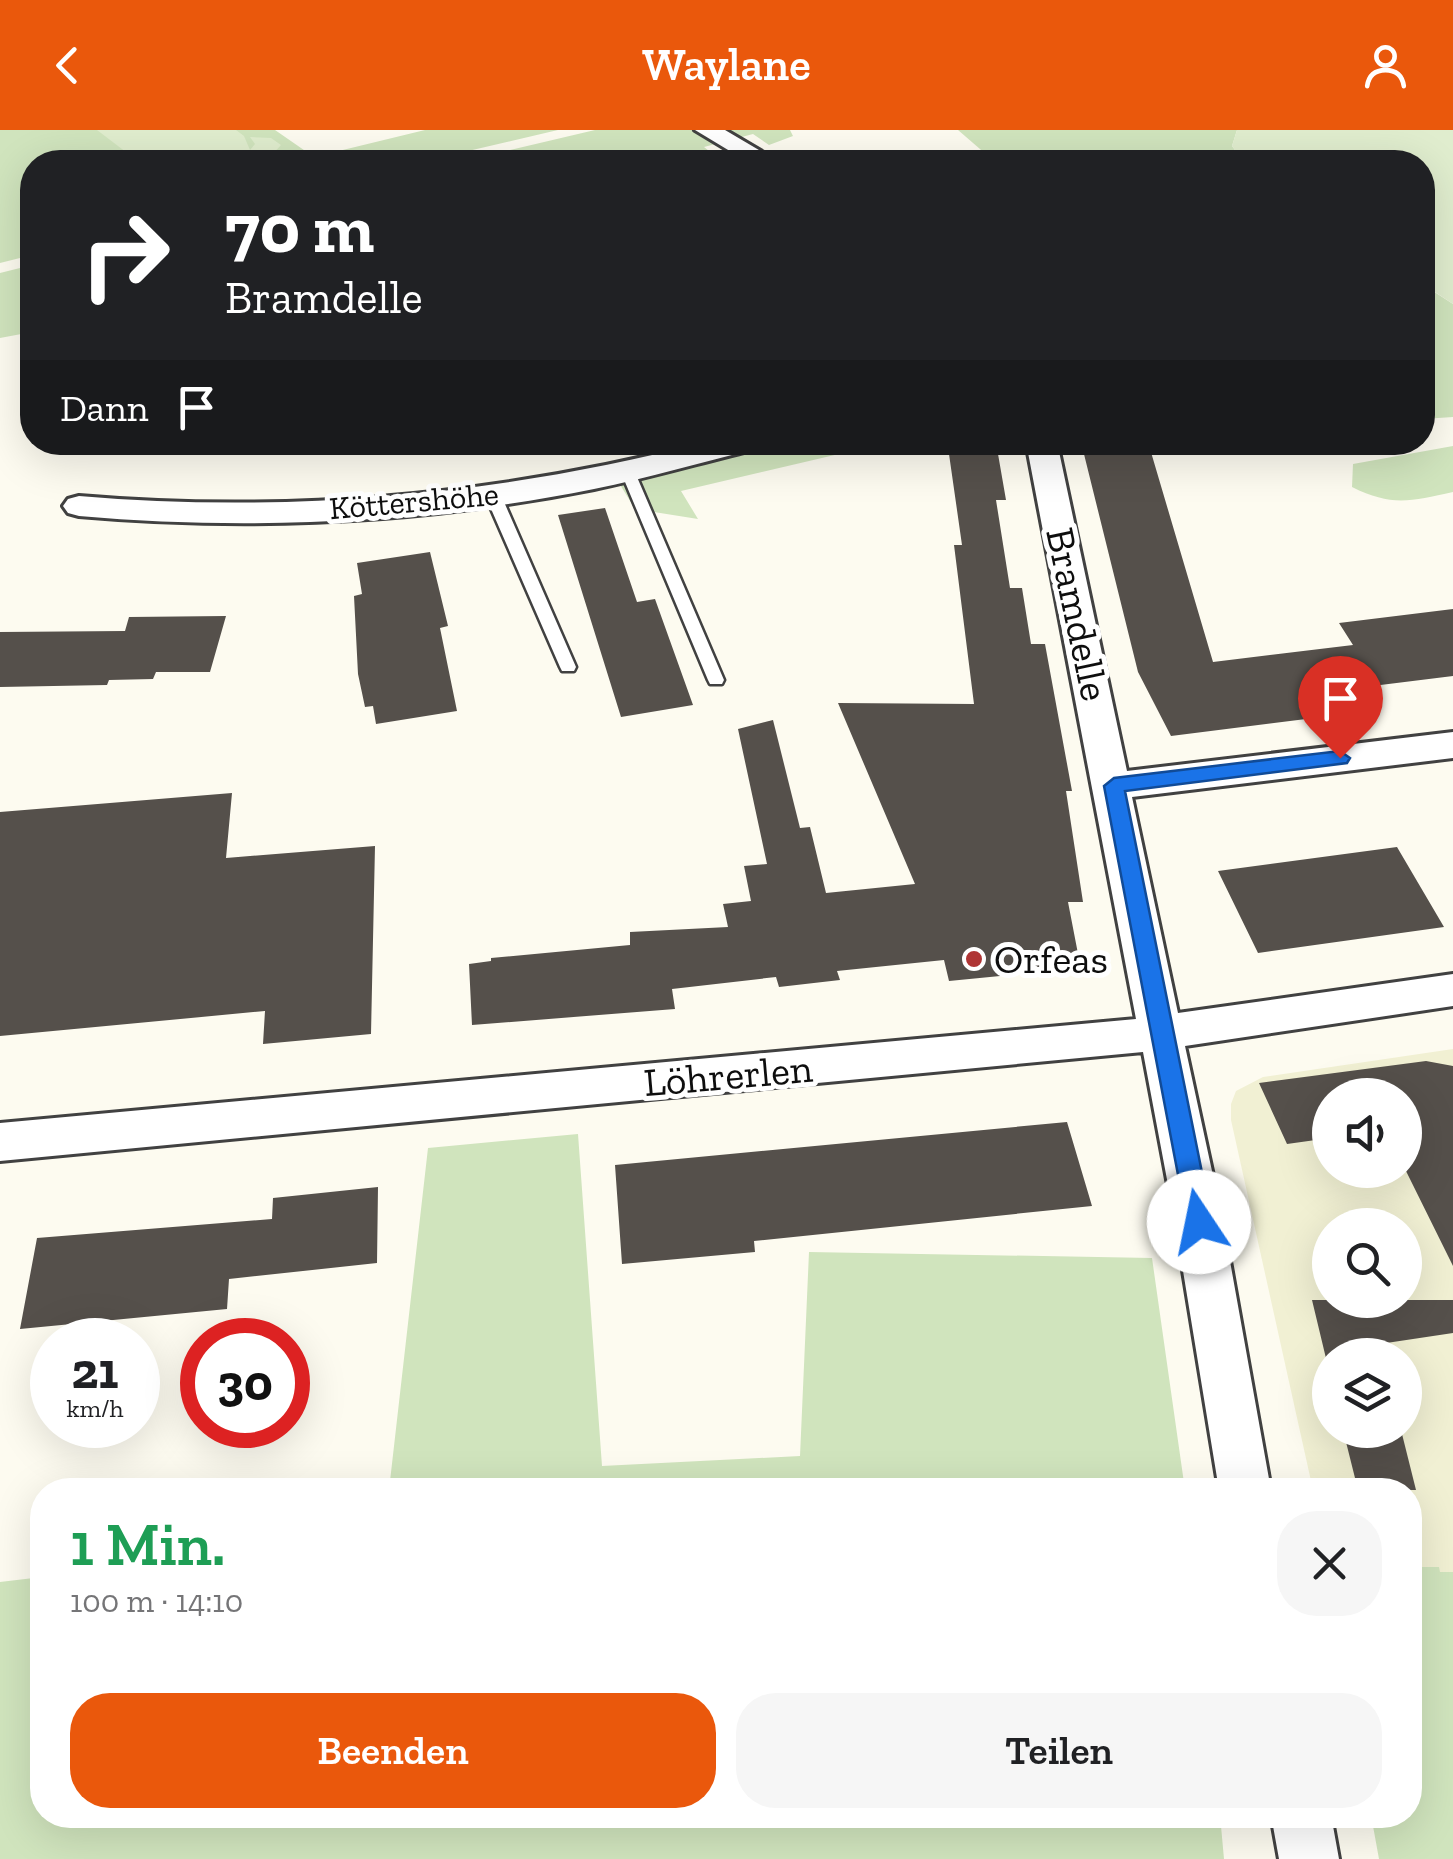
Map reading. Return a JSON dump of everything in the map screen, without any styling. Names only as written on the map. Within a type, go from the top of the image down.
[{"type":"street","points":[[707,130],[745,150]]},
{"type":"street","name":"Köttershöhe","points":[[79,506],[134,512],[250,514],[385,507],[493,495],[690,455]]},
{"type":"street","name":"Bramdelle","points":[[1045,455],[1199,1222],[1243,1478]]},
{"type":"street","points":[[1114,786],[1453,745]]},
{"type":"street","name":"Löhrerlen","points":[[0,1142],[1161,1033],[1453,990]]},
{"type":"street","points":[[1303,1828],[1308,1859]]},
{"type":"lane","points":[[627,470],[716,680]]},
{"type":"lane","points":[[493,495],[568,667]]},
{"type":"green space","points":[[0,130],[275,130],[304,150],[20,150],[20,258],[0,263]]},
{"type":"green space","points":[[97,130],[236,130],[244,136],[250,150],[123,150]]},
{"type":"green space","points":[[425,130],[558,130],[472,150],[343,150]]},
{"type":"green space","points":[[595,130],[790,130],[793,136],[769,145],[753,134],[704,147],[708,150],[510,150]]},
{"type":"green space","points":[[958,130],[1237,130],[1232,146],[1235,150],[981,150]]},
{"type":"green space","points":[[1237,130],[1453,130],[1453,304],[1435,292],[1435,150],[1235,150],[1232,146]]},
{"type":"green space","points":[[250,137],[271,138],[281,145],[276,150],[250,150],[255,144]]},
{"type":"green space","points":[[20,268],[20,334],[0,338],[0,273]]},
{"type":"green space","points":[[1435,292],[1453,304],[1453,417],[1435,418]]},
{"type":"green space","points":[[1453,446],[1453,492],[1390,500],[1352,487],[1353,464],[1403,455],[1435,455],[1435,449]]},
{"type":"green space","points":[[743,455],[835,455],[681,491],[698,519],[635,509],[619,483]]},
{"type":"green space","points":[[1453,1049],[1453,1572],[1422,1567],[1422,1478],[1310,1478],[1231,1120],[1236,1091],[1263,1077]]},
{"type":"green space","points":[[578,1134],[602,1466],[800,1456],[809,1252],[1152,1258],[1183,1478],[390,1478],[428,1148]]},
{"type":"green space","points":[[1422,1567],[1439,1567],[1440,1572],[1453,1572],[1453,1859],[1379,1859],[1373,1828],[1422,1828]]},
{"type":"green space","points":[[30,1578],[30,1828],[1221,1828],[1224,1859],[0,1859],[0,1582]]},
{"type":"building","points":[[949,455],[998,455],[1006,500],[996,500],[1010,588],[1022,588],[1031,644],[1045,644],[1072,791],[1066,791],[1083,902],[1068,902],[1079,959],[1050,971],[949,981],[944,960],[837,971],[840,980],[779,987],[776,977],[672,989],[675,1009],[472,1025],[469,964],[491,958],[630,945],[630,932],[728,927],[723,904],[751,901],[744,866],[767,864],[738,729],[773,720],[800,828],[810,827],[826,893],[915,884],[838,703],[974,704],[954,545],[962,545]]},
{"type":"building","points":[[1084,455],[1152,455],[1213,662],[1353,645],[1339,623],[1453,609],[1453,676],[1324,692],[1338,715],[1171,736],[1138,672]]},
{"type":"building","points":[[605,508],[637,602],[655,599],[693,705],[621,717],[558,515]]},
{"type":"building","points":[[430,552],[448,626],[440,628],[457,711],[376,724],[373,706],[365,707],[358,674],[354,596],[362,594],[357,563]]},
{"type":"building","points":[[226,616],[210,672],[156,672],[153,679],[109,680],[107,685],[0,687],[0,632],[125,631],[129,617]]},
{"type":"building","points":[[232,793],[226,858],[375,846],[371,1034],[263,1044],[265,1011],[0,1036],[0,812]]},
{"type":"building","points":[[1397,847],[1444,927],[1258,953],[1218,871]]},
{"type":"building","points":[[1426,1061],[1453,1066],[1453,1266],[1414,1188],[1422,1188],[1422,1078],[1312,1078],[1312,1141],[1287,1144],[1259,1083]]},
{"type":"building","points":[[1067,1122],[1092,1206],[754,1241],[755,1252],[622,1264],[615,1165]]},
{"type":"building","points":[[378,1187],[377,1263],[229,1279],[227,1309],[134,1318],[30,1318],[30,1328],[20,1329],[37,1238],[272,1219],[273,1198]]},
{"type":"building","points":[[1422,1300],[1453,1300],[1453,1333],[1420,1338],[1321,1338],[1316,1318],[1422,1318]]},
{"type":"building","points":[[1348,1448],[1406,1448],[1413,1478],[1355,1478]]},
{"type":"place","name":"Orfeas","points":[[974,959]]},
{"type":"route","points":[[1199,1222],[1114,786],[1340,758]]}]
